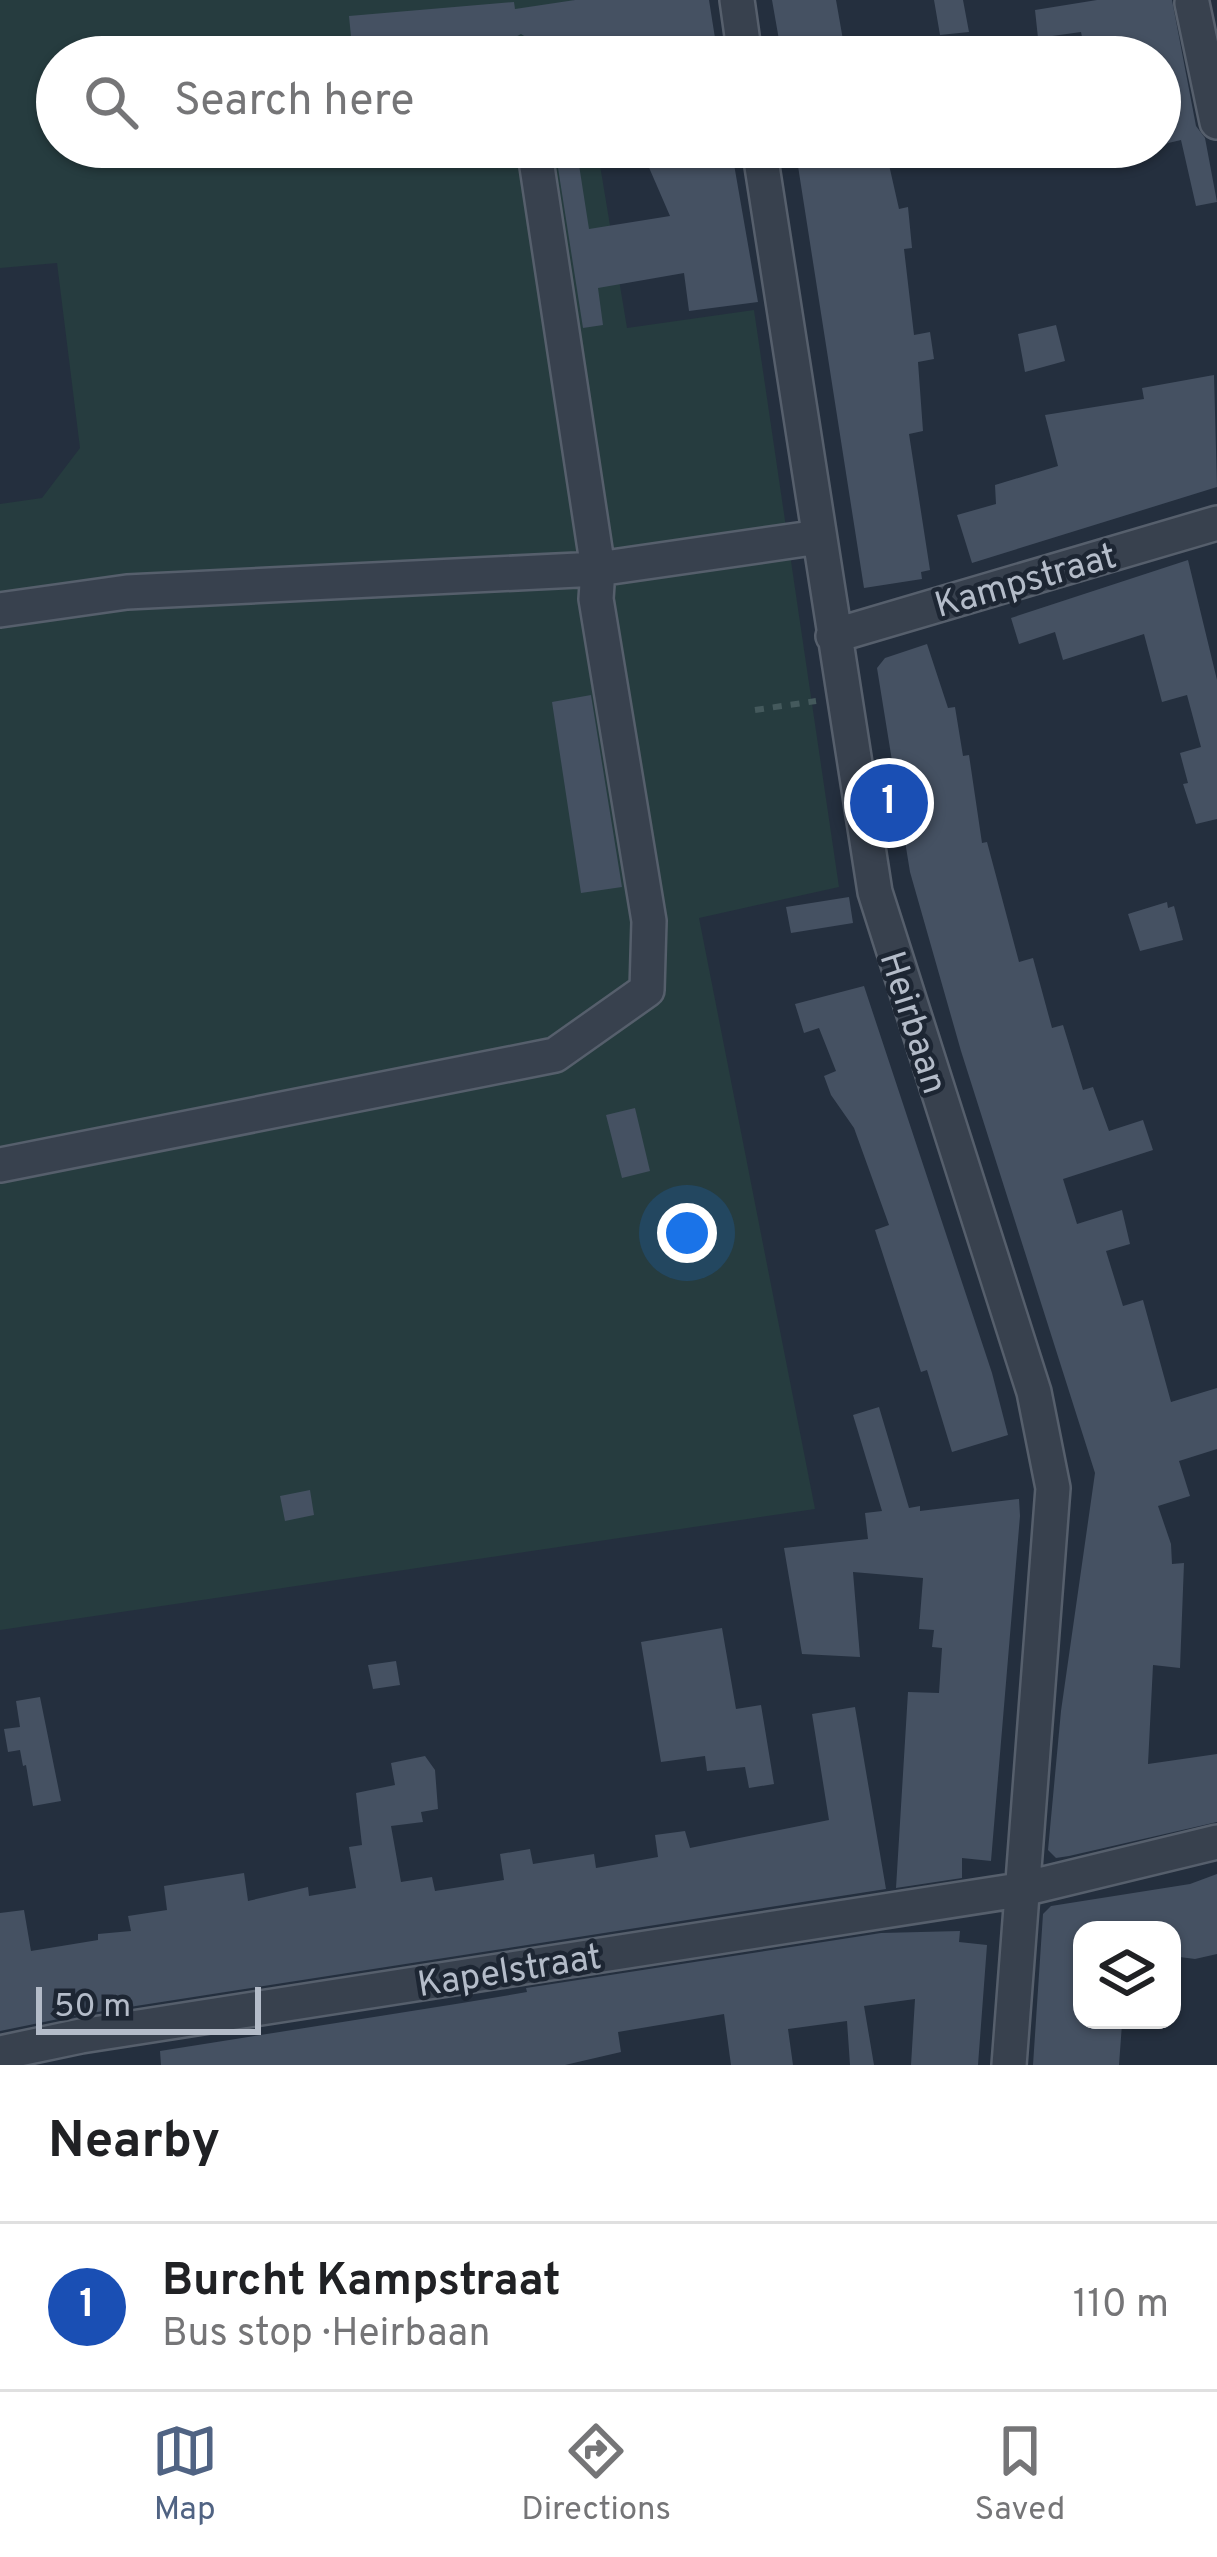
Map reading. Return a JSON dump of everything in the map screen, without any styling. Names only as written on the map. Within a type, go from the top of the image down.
[{"type":"street","points":[[736,0],[742,36]]},
{"type":"street","points":[[1192,3],[1217,122]]},
{"type":"street","points":[[0,1165],[555,1055],[646,990],[649,921],[596,599],[598,569],[537,168]]},
{"type":"street","name":"Heirbaan","points":[[762,168],[875,892],[1048,1445],[1052,1533],[1019,1890],[1009,2065]]},
{"type":"street","name":"Kampstraat","points":[[833,635],[1217,523]]},
{"type":"street","points":[[0,610],[128,592],[598,569],[819,537]]},
{"type":"street","name":"Kapelstraat","points":[[0,2053],[81,2036],[1019,1890],[1217,1842]]},
{"type":"path","points":[[755,710],[825,700]]},
{"type":"green space","points":[[0,0],[573,0],[579,36],[36,36],[36,168],[600,168],[627,328],[754,310],[839,887],[699,918],[815,1509],[0,1630],[0,504],[42,498],[80,448],[57,263],[0,268]]},
{"type":"building","points":[[575,0],[709,0],[715,36],[351,36],[349,16],[514,2],[515,9]]},
{"type":"building","points":[[772,0],[836,0],[842,36],[778,36]]},
{"type":"building","points":[[934,0],[963,0],[969,32],[940,35]]},
{"type":"building","points":[[1097,0],[1172,0],[1179,36],[1082,36],[1081,32],[1038,36],[1035,10]]},
{"type":"building","points":[[1181,47],[1217,202],[1196,206],[1181,140]]},
{"type":"building","points":[[558,168],[579,168],[589,229],[670,216],[649,168],[735,168],[758,302],[689,311],[684,273],[598,288],[603,325],[583,328]]},
{"type":"building","points":[[798,168],[890,168],[899,209],[908,207],[912,248],[904,249],[914,335],[930,332],[934,359],[918,362],[923,431],[909,434],[930,570],[921,572],[922,579],[864,588]]},
{"type":"building","points":[[1056,325],[1065,361],[1025,372],[1018,334]]},
{"type":"building","points":[[1214,375],[1217,487],[972,563],[957,515],[996,504],[995,485],[1058,466],[1045,415],[1144,399],[1142,388]]},
{"type":"building","points":[[1188,560],[1217,680],[1217,819],[1196,824],[1183,784],[1188,783],[1180,753],[1201,747],[1187,695],[1162,702],[1144,634],[1063,660],[1055,632],[1019,644],[1011,618]]},
{"type":"building","points":[[927,644],[948,708],[955,707],[963,756],[969,755],[982,843],[987,842],[1019,962],[1033,958],[1052,1028],[1063,1025],[1083,1090],[1093,1087],[1109,1131],[1143,1120],[1153,1150],[1063,1179],[1077,1224],[1122,1210],[1130,1244],[1106,1251],[1123,1306],[1143,1300],[1171,1402],[1217,1388],[1217,1449],[1179,1461],[1190,1496],[1158,1506],[1171,1544],[1172,1564],[1184,1563],[1180,1668],[1153,1665],[1148,1764],[1217,1754],[1217,1822],[1056,1858],[1048,1850],[1061,1711],[1095,1473],[961,1051],[910,872],[877,668],[885,658]]},
{"type":"building","points":[[591,695],[622,887],[581,893],[552,702]]},
{"type":"building","points":[[849,897],[853,923],[791,933],[786,907]]},
{"type":"building","points":[[1167,902],[1168,908],[1174,906],[1183,940],[1140,951],[1128,914]]},
{"type":"building","points":[[864,986],[992,1373],[1008,1435],[952,1452],[875,1230],[889,1225],[854,1128],[824,1076],[836,1071],[819,1028],[804,1033],[795,1004]]},
{"type":"building","points":[[635,1108],[650,1171],[622,1178],[606,1115]]},
{"type":"building","points":[[879,1407],[909,1508],[920,1506],[920,1511],[1019,1499],[1020,1516],[991,1861],[962,1858],[962,1878],[896,1888],[908,1692],[939,1693],[942,1648],[932,1647],[934,1630],[919,1629],[923,1578],[853,1572],[860,1657],[802,1654],[784,1548],[868,1539],[865,1513],[882,1511],[853,1415]]},
{"type":"building","points":[[310,1490],[314,1515],[285,1521],[280,1496]]},
{"type":"building","points":[[722,1628],[736,1709],[761,1705],[774,1784],[749,1788],[745,1767],[707,1771],[705,1756],[661,1762],[641,1642]]},
{"type":"building","points":[[396,1661],[400,1685],[373,1689],[368,1665]]},
{"type":"building","points":[[40,1697],[61,1801],[33,1806],[26,1765],[20,1750],[8,1752],[4,1729],[20,1727],[16,1701]]},
{"type":"building","points":[[855,1707],[886,1889],[0,2031],[0,1913],[24,1910],[31,1951],[131,1931],[128,1916],[167,1910],[164,1886],[244,1873],[248,1901],[308,1887],[309,1896],[356,1888],[349,1847],[362,1845],[356,1793],[395,1785],[391,1763],[425,1756],[435,1770],[438,1809],[421,1812],[423,1822],[391,1826],[401,1882],[432,1877],[435,1891],[504,1880],[500,1854],[530,1849],[533,1864],[594,1854],[596,1868],[658,1857],[655,1835],[685,1831],[690,1848],[829,1820],[812,1714]]},
{"type":"building","points":[[1217,1874],[1217,1954],[1181,1957],[1181,1921],[1073,1921],[1073,2029],[1122,2029],[1119,2065],[1033,2065],[1043,1914],[1051,1906],[1190,1884]]},
{"type":"building","points":[[960,1931],[959,1942],[987,1945],[978,2065],[911,2065],[915,1999],[864,2006],[874,2065],[850,2065],[847,2021],[788,2029],[793,2065],[731,2065],[724,2014],[618,2032],[621,2052],[565,2065],[161,2065],[160,2051],[527,1992],[526,1988],[881,1933]]},
{"type":"place","name":"Burcht Kampstraat","points":[[889,803]]}]
